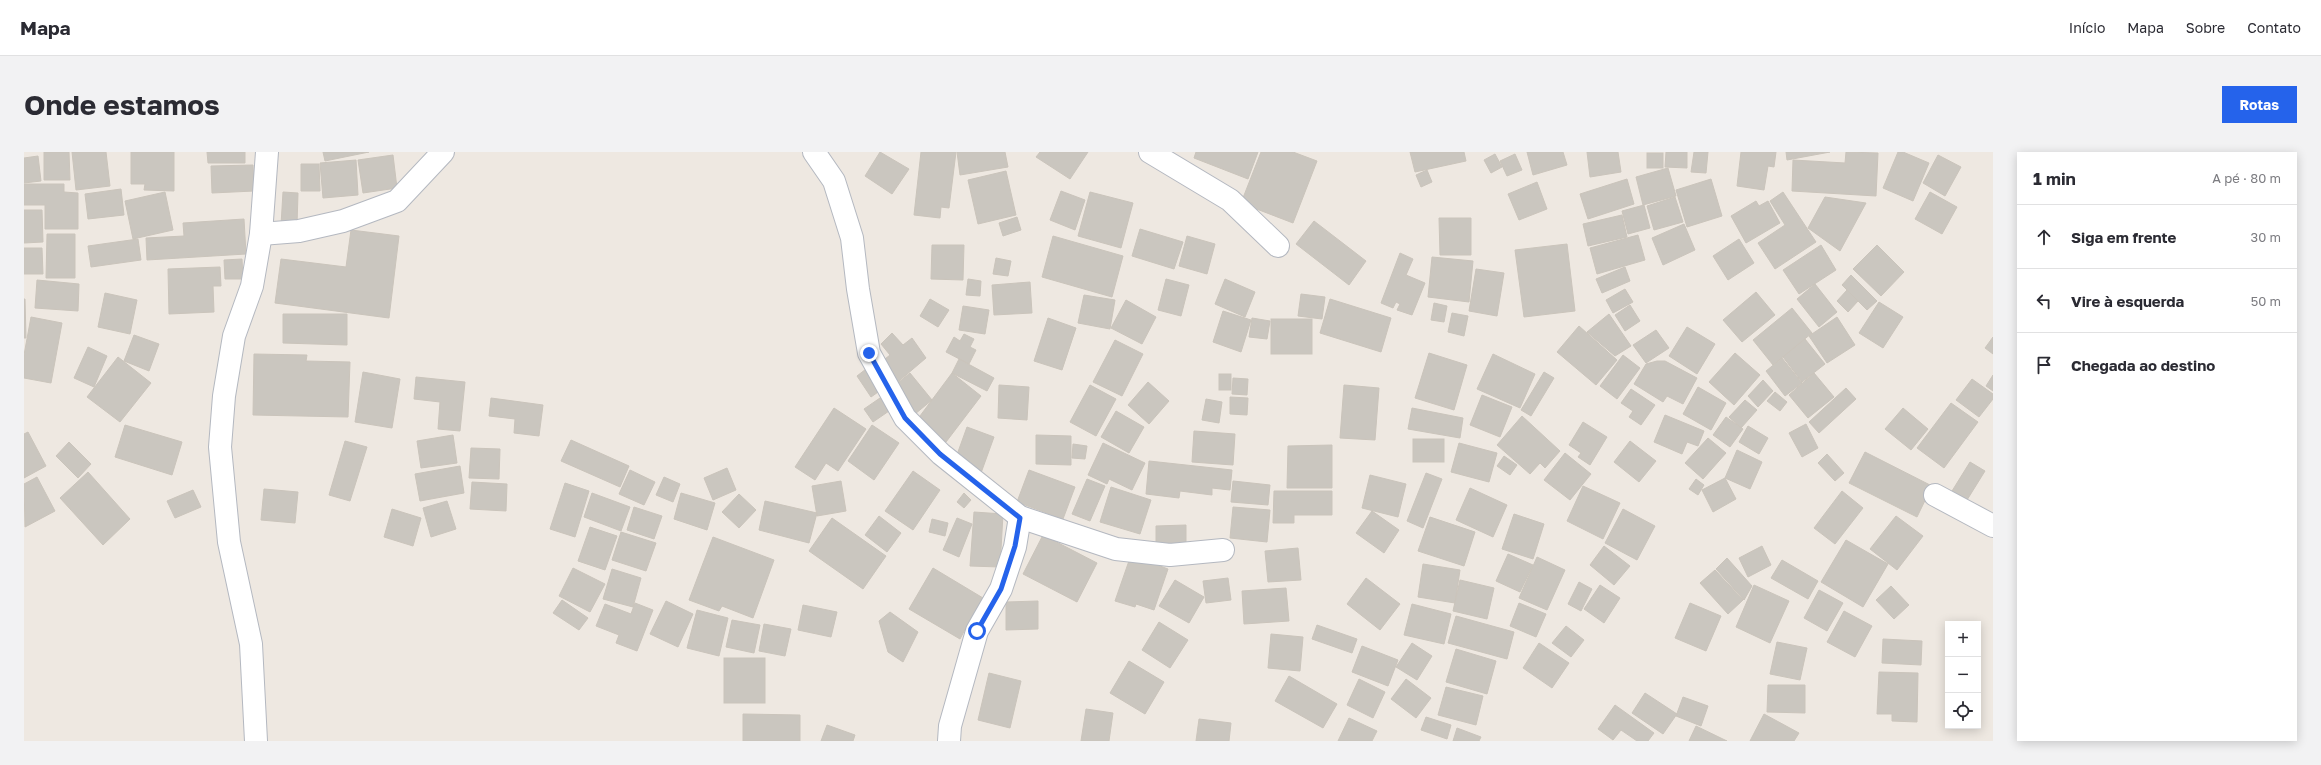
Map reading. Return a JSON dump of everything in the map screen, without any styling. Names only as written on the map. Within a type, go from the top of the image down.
[{"type":"street","points":[[256,741],[251,644],[229,542],[220,447],[224,396],[234,336],[252,286],[262,234],[267,152]]},
{"type":"street","points":[[262,234],[299,231],[344,221],[397,201],[443,152]]},
{"type":"street","points":[[814,152],[834,181],[852,238],[858,289],[869,353],[905,418],[940,454],[1020,518],[1116,549],[1170,555],[1223,550]]},
{"type":"street","points":[[1150,152],[1230,200],[1278,246]]},
{"type":"street","points":[[1935,495],[1993,526]]},
{"type":"street","points":[[949,741],[950,726],[977,631],[1001,589],[1015,546],[1020,518]]},
{"type":"building","points":[[44,152],[69,152],[70,180],[44,180]]},
{"type":"building","points":[[72,152],[106,152],[110,186],[76,190]]},
{"type":"building","points":[[131,152],[174,152],[174,191],[144,190],[145,184],[131,184]]},
{"type":"building","points":[[207,152],[245,152],[245,163],[208,163]]},
{"type":"building","points":[[323,152],[369,152],[325,161]]},
{"type":"building","points":[[880,152],[909,169],[892,194],[865,176]]},
{"type":"building","points":[[921,152],[956,152],[949,208],[941,207],[940,218],[914,215]]},
{"type":"building","points":[[957,152],[1005,152],[1008,167],[960,175]]},
{"type":"building","points":[[1040,152],[1088,152],[1070,179],[1036,157]]},
{"type":"building","points":[[1196,152],[1258,152],[1248,179],[1194,158]]},
{"type":"building","points":[[1261,152],[1293,152],[1317,161],[1293,223],[1241,203]]},
{"type":"building","points":[[1410,152],[1464,152],[1466,161],[1415,172]]},
{"type":"building","points":[[1527,152],[1563,152],[1567,165],[1533,175]]},
{"type":"building","points":[[1587,152],[1618,152],[1621,172],[1590,177]]},
{"type":"building","points":[[1666,152],[1687,152],[1687,168],[1665,167]]},
{"type":"building","points":[[1694,152],[1708,152],[1706,173],[1691,172]]},
{"type":"building","points":[[1741,152],[1776,152],[1774,167],[1768,166],[1764,190],[1737,186]]},
{"type":"building","points":[[1786,152],[1830,152],[1787,160]]},
{"type":"building","points":[[1846,152],[1878,153],[1876,196],[1792,191],[1793,160],[1845,163]]},
{"type":"building","points":[[1898,152],[1903,152],[1929,163],[1913,201],[1883,188]]},
{"type":"building","points":[[1647,153],[1663,153],[1663,168],[1647,168]]},
{"type":"building","points":[[1495,154],[1502,167],[1491,173],[1484,160]]},
{"type":"building","points":[[1515,154],[1522,170],[1507,176],[1500,161]]},
{"type":"building","points":[[393,155],[397,188],[363,193],[358,160]]},
{"type":"building","points":[[1938,155],[1961,167],[1945,196],[1923,183]]},
{"type":"building","points":[[38,156],[41,181],[24,183],[24,158]]},
{"type":"building","points":[[356,160],[358,195],[323,198],[320,163]]},
{"type":"building","points":[[301,164],[319,164],[320,191],[301,191]]},
{"type":"building","points":[[253,165],[254,191],[212,193],[211,166]]},
{"type":"building","points":[[1668,168],[1676,196],[1643,205],[1636,177]]},
{"type":"building","points":[[1427,170],[1432,182],[1421,187],[1416,175]]},
{"type":"building","points":[[1006,171],[1016,215],[978,224],[968,180]]},
{"type":"building","points":[[1627,179],[1634,204],[1588,219],[1580,194]]},
{"type":"building","points":[[1711,179],[1722,216],[1687,227],[1676,190]]},
{"type":"building","points":[[1537,182],[1547,209],[1519,220],[1508,194]]},
{"type":"building","points":[[24,184],[64,184],[64,192],[78,193],[78,229],[45,229],[45,205],[24,205]]},
{"type":"building","points":[[121,189],[124,215],[88,219],[85,194]]},
{"type":"building","points":[[1061,191],[1085,200],[1075,230],[1050,220]]},
{"type":"building","points":[[165,192],[173,230],[133,239],[125,201]]},
{"type":"building","points":[[283,192],[298,193],[297,225],[281,225]]},
{"type":"building","points":[[1090,192],[1133,203],[1121,248],[1078,236]]},
{"type":"building","points":[[1783,192],[1816,242],[1775,269],[1758,243],[1785,225],[1770,201]]},
{"type":"building","points":[[1930,192],[1957,207],[1942,234],[1915,219]]},
{"type":"building","points":[[1675,197],[1683,222],[1654,230],[1647,206]]},
{"type":"building","points":[[1825,197],[1866,203],[1840,251],[1808,228]]},
{"type":"building","points":[[1756,201],[1759,206],[1768,201],[1780,223],[1746,243],[1731,216]]},
{"type":"building","points":[[1644,205],[1650,228],[1628,234],[1622,211]]},
{"type":"building","points":[[24,210],[42,210],[43,242],[24,243]]},
{"type":"building","points":[[1622,215],[1627,237],[1588,246],[1583,224]]},
{"type":"building","points":[[1017,217],[1021,230],[1003,236],[999,223]]},
{"type":"building","points":[[1439,218],[1471,218],[1471,255],[1440,255]]},
{"type":"building","points":[[244,219],[246,254],[147,260],[146,238],[184,236],[183,223]]},
{"type":"building","points":[[1314,221],[1366,261],[1349,285],[1296,244]]},
{"type":"building","points":[[1684,224],[1695,250],[1663,265],[1652,238]]},
{"type":"building","points":[[1140,229],[1183,242],[1174,269],[1132,256]]},
{"type":"building","points":[[351,230],[399,236],[389,318],[275,303],[281,259],[346,267]]},
{"type":"building","points":[[47,234],[75,234],[75,278],[46,278]]},
{"type":"building","points":[[1638,235],[1645,260],[1597,274],[1590,248]]},
{"type":"building","points":[[1053,236],[1123,256],[1112,297],[1042,277]]},
{"type":"building","points":[[1187,236],[1215,244],[1207,274],[1179,266]]},
{"type":"building","points":[[138,239],[141,260],[91,267],[88,246]]},
{"type":"building","points":[[1739,239],[1754,263],[1728,280],[1713,256]]},
{"type":"building","points":[[1567,244],[1575,311],[1524,317],[1515,250]]},
{"type":"building","points":[[932,245],[964,245],[963,280],[931,279]]},
{"type":"building","points":[[1821,245],[1836,270],[1799,294],[1783,270]]},
{"type":"building","points":[[1877,245],[1904,272],[1881,296],[1853,269]]},
{"type":"building","points":[[24,248],[42,248],[43,274],[24,274]]},
{"type":"building","points":[[1400,253],[1413,259],[1406,275],[1425,283],[1412,315],[1397,310],[1400,304],[1396,302],[1393,308],[1381,303]]},
{"type":"building","points":[[1432,257],[1473,261],[1469,302],[1428,297]]},
{"type":"building","points":[[996,258],[1011,261],[1008,276],[993,274]]},
{"type":"building","points":[[242,259],[243,279],[225,279],[224,260]]},
{"type":"building","points":[[220,267],[221,286],[213,286],[214,312],[169,314],[168,269]]},
{"type":"building","points":[[1625,267],[1630,281],[1602,293],[1596,279]]},
{"type":"building","points":[[1476,269],[1504,273],[1497,316],[1469,311]]},
{"type":"building","points":[[1851,275],[1877,301],[1867,310],[1842,285]]},
{"type":"building","points":[[968,279],[981,281],[980,296],[966,295]]},
{"type":"building","points":[[1166,279],[1189,285],[1181,316],[1158,310]]},
{"type":"building","points":[[1225,279],[1255,292],[1245,317],[1215,304]]},
{"type":"building","points":[[37,280],[79,284],[78,311],[35,308]]},
{"type":"building","points":[[1030,282],[1032,313],[994,315],[992,285]]},
{"type":"building","points":[[1815,284],[1837,312],[1819,327],[1797,299]]},
{"type":"building","points":[[1625,289],[1633,302],[1613,313],[1606,300]]},
{"type":"building","points":[[1847,290],[1858,301],[1848,312],[1837,301]]},
{"type":"building","points":[[1756,292],[1775,315],[1742,342],[1723,320]]},
{"type":"building","points":[[105,293],[137,300],[130,334],[98,327]]},
{"type":"building","points":[[1301,294],[1325,297],[1322,319],[1298,316]]},
{"type":"building","points":[[1084,295],[1115,300],[1110,329],[1078,323]]},
{"type":"building","points":[[25,299],[26,338],[24,338]]},
{"type":"building","points":[[930,299],[949,310],[938,327],[920,316]]},
{"type":"building","points":[[1330,299],[1391,318],[1381,352],[1320,333]]},
{"type":"building","points":[[1126,300],[1156,317],[1142,344],[1111,328]]},
{"type":"building","points":[[1879,302],[1903,317],[1883,348],[1859,333]]},
{"type":"building","points":[[1434,303],[1447,306],[1444,322],[1431,320]]},
{"type":"building","points":[[1630,305],[1640,321],[1625,331],[1615,315]]},
{"type":"building","points":[[963,306],[989,310],[985,334],[959,330]]},
{"type":"building","points":[[1792,308],[1812,333],[1773,365],[1753,340]]},
{"type":"building","points":[[1223,311],[1251,320],[1241,352],[1213,342]]},
{"type":"building","points":[[1452,313],[1468,316],[1464,336],[1448,332]]},
{"type":"building","points":[[283,314],[347,314],[347,345],[283,343]]},
{"type":"building","points":[[1609,314],[1631,346],[1615,356],[1587,332]]},
{"type":"building","points":[[31,317],[62,323],[51,383],[24,378],[24,355]]},
{"type":"building","points":[[1837,317],[1855,345],[1827,363],[1809,336]]},
{"type":"building","points":[[1048,318],[1076,328],[1062,370],[1034,361]]},
{"type":"building","points":[[1252,318],[1270,321],[1267,339],[1249,337]]},
{"type":"building","points":[[1271,319],[1312,319],[1312,354],[1271,354]]},
{"type":"building","points":[[1579,326],[1617,360],[1596,385],[1557,352]]},
{"type":"building","points":[[1687,327],[1715,344],[1697,374],[1669,356]]},
{"type":"building","points":[[1656,330],[1669,348],[1646,363],[1633,345]]},
{"type":"building","points":[[892,333],[903,345],[912,338],[926,358],[893,386],[880,363],[890,355],[881,344]]},
{"type":"building","points":[[964,334],[974,339],[970,347],[976,350],[969,364],[946,352],[954,337],[960,341]]},
{"type":"building","points":[[134,335],[159,344],[149,371],[124,361]]},
{"type":"building","points":[[1993,337],[1993,354],[1985,348]]},
{"type":"building","points":[[1805,339],[1825,364],[1802,382],[1783,357]]},
{"type":"building","points":[[1115,340],[1143,354],[1122,396],[1093,382]]},
{"type":"building","points":[[88,347],[107,356],[94,387],[74,378]]},
{"type":"building","points":[[1429,353],[1467,365],[1454,410],[1415,398]]},
{"type":"building","points":[[1735,353],[1760,375],[1734,405],[1709,382]]},
{"type":"building","points":[[254,354],[307,355],[306,361],[350,362],[348,417],[253,415]]},
{"type":"building","points":[[1493,354],[1535,374],[1520,408],[1477,389]]},
{"type":"building","points":[[1623,355],[1640,368],[1617,399],[1600,386]]},
{"type":"building","points":[[118,357],[151,383],[120,422],[87,397]]},
{"type":"building","points":[[1782,358],[1802,383],[1785,396],[1766,371]]},
{"type":"building","points":[[959,359],[994,378],[987,391],[952,373]]},
{"type":"building","points":[[1657,361],[1665,361],[1697,378],[1683,404],[1667,396],[1663,402],[1634,384],[1646,364]]},
{"type":"building","points":[[866,369],[881,390],[871,397],[857,376]]},
{"type":"building","points":[[363,372],[400,379],[392,428],[355,422]]},
{"type":"building","points":[[1544,372],[1554,378],[1531,416],[1521,410]]},
{"type":"building","points":[[910,373],[932,400],[915,414],[893,387]]},
{"type":"building","points":[[952,373],[981,396],[946,442],[917,420]]},
{"type":"building","points":[[1814,373],[1834,397],[1808,418],[1789,395]]},
{"type":"building","points":[[1219,374],[1231,374],[1231,390],[1219,390]]},
{"type":"building","points":[[1993,375],[1993,391],[1986,386]]},
{"type":"building","points":[[416,377],[465,382],[460,431],[438,429],[440,402],[414,399]]},
{"type":"building","points":[[1233,378],[1248,379],[1247,395],[1232,394]]},
{"type":"building","points":[[1972,379],[1993,394],[1993,399],[1979,417],[1956,400]]},
{"type":"building","points":[[1763,380],[1773,391],[1758,407],[1748,396]]},
{"type":"building","points":[[1148,382],[1169,401],[1149,424],[1128,405]]},
{"type":"building","points":[[999,385],[1029,387],[1027,420],[998,418]]},
{"type":"building","points":[[1090,385],[1116,399],[1096,436],[1070,422]]},
{"type":"building","points":[[1344,385],[1379,388],[1375,440],[1340,438]]},
{"type":"building","points":[[1698,387],[1726,403],[1711,430],[1683,414]]},
{"type":"building","points":[[1846,388],[1856,399],[1819,433],[1809,422]]},
{"type":"building","points":[[1631,389],[1655,405],[1641,425],[1629,417],[1633,411],[1621,403]]},
{"type":"building","points":[[1775,392],[1787,402],[1780,411],[1767,401]]},
{"type":"building","points":[[1482,395],[1512,407],[1500,437],[1470,425]]},
{"type":"building","points":[[1230,397],[1248,398],[1247,415],[1230,414]]},
{"type":"building","points":[[491,398],[543,405],[539,436],[514,433],[515,419],[489,416]]},
{"type":"building","points":[[880,398],[889,411],[873,422],[864,409]]},
{"type":"building","points":[[1206,399],[1222,402],[1219,423],[1202,420]]},
{"type":"building","points":[[1745,400],[1757,410],[1741,428],[1729,417]]},
{"type":"building","points":[[1951,403],[1978,422],[1944,468],[1917,448]]},
{"type":"building","points":[[834,408],[866,429],[838,471],[826,463],[815,480],[795,467]]},
{"type":"building","points":[[1412,408],[1463,418],[1460,438],[1408,429]]},
{"type":"building","points":[[1903,408],[1928,429],[1911,450],[1885,429]]},
{"type":"building","points":[[1116,411],[1144,427],[1129,453],[1101,437]]},
{"type":"building","points":[[1665,415],[1704,431],[1698,446],[1687,442],[1682,454],[1654,442]]},
{"type":"building","points":[[1522,416],[1560,451],[1545,468],[1540,463],[1530,474],[1497,445]]},
{"type":"building","points":[[1726,417],[1743,429],[1730,447],[1713,435]]},
{"type":"building","points":[[1583,422],[1607,437],[1590,465],[1578,457],[1581,453],[1569,445]]},
{"type":"building","points":[[1806,424],[1818,448],[1802,457],[1789,433]]},
{"type":"building","points":[[125,425],[182,442],[172,475],[115,457]]},
{"type":"building","points":[[872,425],[899,443],[874,480],[848,461]]},
{"type":"building","points":[[1748,426],[1768,438],[1759,454],[1739,442]]},
{"type":"building","points":[[967,427],[994,437],[981,473],[954,463]]},
{"type":"building","points":[[1194,431],[1235,434],[1233,465],[1192,462]]},
{"type":"building","points":[[28,432],[46,466],[24,478],[24,434]]},
{"type":"building","points":[[453,435],[457,463],[421,468],[417,441]]},
{"type":"building","points":[[1036,435],[1071,436],[1071,465],[1036,464]]},
{"type":"building","points":[[1708,438],[1726,453],[1703,479],[1685,463]]},
{"type":"building","points":[[1413,439],[1444,439],[1444,462],[1413,462]]},
{"type":"building","points":[[571,440],[629,466],[620,487],[561,461]]},
{"type":"building","points":[[345,441],[367,447],[350,501],[329,495]]},
{"type":"building","points":[[1630,441],[1656,461],[1639,482],[1614,462]]},
{"type":"building","points":[[69,442],[91,464],[78,478],[56,456]]},
{"type":"building","points":[[1103,443],[1145,463],[1132,490],[1109,479],[1107,484],[1088,475]]},
{"type":"building","points":[[1459,443],[1497,453],[1489,482],[1451,472]]},
{"type":"building","points":[[1073,444],[1087,446],[1085,459],[1072,458]]},
{"type":"building","points":[[1332,445],[1332,488],[1287,488],[1288,446]]},
{"type":"building","points":[[471,448],[500,449],[499,479],[469,478]]},
{"type":"building","points":[[1737,450],[1762,462],[1750,489],[1725,478]]},
{"type":"building","points":[[1865,452],[1932,486],[1917,517],[1849,483]]},
{"type":"building","points":[[1565,453],[1591,474],[1570,500],[1544,480]]},
{"type":"building","points":[[1827,454],[1844,473],[1835,481],[1818,463]]},
{"type":"building","points":[[1504,456],[1517,465],[1510,475],[1497,466]]},
{"type":"building","points":[[1149,461],[1232,470],[1230,490],[1212,488],[1212,495],[1180,491],[1179,498],[1146,494]]},
{"type":"building","points":[[1970,462],[1985,471],[1967,500],[1952,491]]},
{"type":"building","points":[[460,466],[464,493],[420,501],[415,474]]},
{"type":"building","points":[[727,468],[736,490],[713,500],[704,478]]},
{"type":"building","points":[[630,470],[655,482],[644,505],[619,494]]},
{"type":"building","points":[[1029,470],[1075,487],[1063,519],[1017,502]]},
{"type":"building","points":[[913,471],[940,490],[913,530],[885,511]]},
{"type":"building","points":[[88,472],[130,519],[103,545],[60,498]]},
{"type":"building","points":[[1426,473],[1442,479],[1423,528],[1407,521]]},
{"type":"building","points":[[1370,475],[1406,484],[1398,517],[1362,508]]},
{"type":"building","points":[[37,477],[55,511],[25,527],[24,484]]},
{"type":"building","points":[[664,477],[680,484],[673,502],[656,495]]},
{"type":"building","points":[[1725,478],[1736,499],[1713,512],[1702,490]]},
{"type":"building","points":[[1087,479],[1105,486],[1090,521],[1072,514]]},
{"type":"building","points":[[1696,479],[1704,485],[1698,495],[1689,489]]},
{"type":"building","points":[[841,481],[846,511],[817,516],[812,486]]},
{"type":"building","points":[[1233,481],[1270,485],[1268,505],[1231,502]]},
{"type":"building","points":[[472,482],[507,484],[506,511],[470,509]]},
{"type":"building","points":[[565,483],[589,491],[575,537],[550,529]]},
{"type":"building","points":[[1583,486],[1620,503],[1603,539],[1567,521]]},
{"type":"building","points":[[1111,487],[1151,500],[1140,534],[1100,522]]},
{"type":"building","points":[[1470,488],[1507,505],[1493,537],[1456,520]]},
{"type":"building","points":[[264,489],[298,492],[295,523],[261,520]]},
{"type":"building","points":[[193,490],[201,507],[175,518],[167,501]]},
{"type":"building","points":[[1274,491],[1332,491],[1332,515],[1294,515],[1294,523],[1273,523]]},
{"type":"building","points":[[1842,491],[1863,508],[1835,544],[1814,528]]},
{"type":"building","points":[[592,493],[630,507],[621,531],[584,517]]},
{"type":"building","points":[[681,493],[715,503],[707,530],[674,519]]},
{"type":"building","points":[[964,493],[971,500],[964,508],[957,502]]},
{"type":"building","points":[[739,494],[756,510],[739,528],[722,512]]},
{"type":"building","points":[[447,501],[456,529],[431,537],[423,508]]},
{"type":"building","points":[[765,501],[817,513],[809,543],[759,530]]},
{"type":"building","points":[[634,507],[662,516],[654,539],[627,530]]},
{"type":"building","points":[[1233,507],[1270,510],[1267,542],[1230,538]]},
{"type":"building","points":[[392,509],[421,518],[413,546],[384,537]]},
{"type":"building","points":[[1623,509],[1655,526],[1637,560],[1605,543]]},
{"type":"building","points":[[1372,511],[1399,530],[1384,553],[1356,533]]},
{"type":"building","points":[[974,512],[1003,514],[1000,567],[970,566]]},
{"type":"building","points":[[1514,514],[1544,524],[1533,559],[1502,549]]},
{"type":"building","points":[[879,516],[901,533],[887,552],[865,535]]},
{"type":"building","points":[[1896,516],[1923,536],[1897,570],[1870,549]]},
{"type":"building","points":[[1430,517],[1475,532],[1464,566],[1418,551]]},
{"type":"building","points":[[832,518],[886,556],[863,589],[809,551]]},
{"type":"building","points":[[957,518],[972,524],[959,557],[943,550]]},
{"type":"building","points":[[932,519],[948,523],[945,536],[929,532]]},
{"type":"building","points":[[1186,525],[1186,550],[1156,550],[1156,526]]},
{"type":"building","points":[[590,527],[617,536],[605,570],[578,561]]},
{"type":"building","points":[[621,532],[656,543],[646,571],[612,560]]},
{"type":"building","points":[[1043,535],[1097,563],[1077,602],[1023,574]]},
{"type":"building","points":[[713,537],[774,560],[753,618],[722,606],[719,611],[689,600]]},
{"type":"building","points":[[1846,540],[1888,564],[1863,607],[1821,582]]},
{"type":"building","points":[[1604,546],[1630,566],[1614,585],[1590,565]]},
{"type":"building","points":[[1762,546],[1771,565],[1748,577],[1739,558]]},
{"type":"building","points":[[1298,548],[1301,580],[1268,582],[1265,551]]},
{"type":"building","points":[[1508,554],[1533,565],[1520,592],[1496,581]]},
{"type":"building","points":[[1131,555],[1168,569],[1154,610],[1136,604],[1135,607],[1115,601]]},
{"type":"building","points":[[1537,557],[1565,570],[1547,610],[1519,598]]},
{"type":"building","points":[[1727,558],[1752,586],[1744,600],[1716,569]]},
{"type":"building","points":[[1782,560],[1818,581],[1808,599],[1771,578]]},
{"type":"building","points":[[1423,564],[1460,570],[1455,603],[1418,597]]},
{"type":"building","points":[[573,568],[605,584],[590,612],[559,596]]},
{"type":"building","points":[[933,568],[988,601],[969,622],[960,639],[909,609]]},
{"type":"building","points":[[612,569],[641,578],[633,607],[603,599]]},
{"type":"building","points":[[1715,570],[1743,600],[1728,614],[1700,583]]},
{"type":"building","points":[[1228,578],[1231,600],[1206,603],[1203,581]]},
{"type":"building","points":[[1366,578],[1400,604],[1380,630],[1347,604]]},
{"type":"building","points":[[1175,580],[1204,597],[1189,623],[1159,606]]},
{"type":"building","points":[[1460,580],[1494,588],[1487,619],[1453,611]]},
{"type":"building","points":[[1579,582],[1592,589],[1581,611],[1568,604]]},
{"type":"building","points":[[1600,585],[1620,598],[1604,623],[1584,609]]},
{"type":"building","points":[[1754,585],[1789,601],[1770,643],[1736,627]]},
{"type":"building","points":[[1891,586],[1909,605],[1894,619],[1876,600]]},
{"type":"building","points":[[1286,588],[1289,621],[1244,624],[1242,591]]},
{"type":"building","points":[[1819,590],[1843,603],[1827,631],[1804,618]]},
{"type":"building","points":[[562,600],[588,618],[579,630],[553,613]]},
{"type":"building","points":[[666,601],[693,614],[678,647],[650,634]]},
{"type":"building","points":[[1038,601],[1038,629],[1006,630],[1006,602]]},
{"type":"building","points":[[635,603],[653,610],[637,651],[616,643],[619,635],[596,626],[605,604],[631,614]]},
{"type":"building","points":[[1519,603],[1546,614],[1536,637],[1510,626]]},
{"type":"building","points":[[1690,603],[1721,616],[1706,651],[1675,638]]},
{"type":"building","points":[[1412,604],[1451,614],[1444,644],[1404,635]]},
{"type":"building","points":[[803,605],[837,612],[831,637],[798,630]]},
{"type":"building","points":[[697,610],[728,618],[719,656],[687,648]]},
{"type":"building","points":[[1844,611],[1872,626],[1855,657],[1827,642]]},
{"type":"building","points":[[890,612],[918,632],[903,662],[888,652],[879,621]]},
{"type":"building","points":[[1456,616],[1514,632],[1507,659],[1448,643]]},
{"type":"building","points":[[732,620],[760,625],[754,653],[726,647]]},
{"type":"building","points":[[1159,622],[1188,640],[1170,668],[1142,650]]},
{"type":"building","points":[[764,624],[791,629],[785,656],[759,651]]},
{"type":"building","points":[[1317,625],[1357,639],[1352,653],[1312,639]]},
{"type":"building","points":[[1566,626],[1584,640],[1571,657],[1552,643]]},
{"type":"building","points":[[1271,634],[1303,637],[1300,671],[1268,668]]},
{"type":"building","points":[[1883,639],[1922,641],[1921,665],[1882,663]]},
{"type":"building","points":[[1777,642],[1807,648],[1800,680],[1770,674]]},
{"type":"building","points":[[1412,643],[1432,656],[1417,680],[1396,667]]},
{"type":"building","points":[[1539,643],[1569,663],[1552,688],[1523,668]]},
{"type":"building","points":[[1362,646],[1398,660],[1388,686],[1352,672]]},
{"type":"building","points":[[1456,649],[1496,661],[1487,694],[1446,682]]},
{"type":"building","points":[[724,658],[765,658],[765,703],[724,703]]},
{"type":"building","points":[[1129,661],[1164,682],[1145,714],[1110,693]]},
{"type":"building","points":[[1879,672],[1918,673],[1917,722],[1892,721],[1892,714],[1877,714]]},
{"type":"building","points":[[989,673],[1021,681],[1010,728],[978,720]]},
{"type":"building","points":[[1289,676],[1337,704],[1323,728],[1275,701]]},
{"type":"building","points":[[1359,679],[1385,692],[1373,718],[1347,705]]},
{"type":"building","points":[[1406,679],[1431,698],[1416,718],[1391,699]]},
{"type":"building","points":[[1768,685],[1805,685],[1805,713],[1767,712]]},
{"type":"building","points":[[1446,687],[1483,696],[1476,725],[1438,715]]},
{"type":"building","points":[[1645,693],[1677,714],[1663,734],[1632,713]]},
{"type":"building","points":[[1683,697],[1708,706],[1701,726],[1676,716]]},
{"type":"building","points":[[1615,705],[1654,733],[1648,741],[1637,741],[1621,730],[1613,740],[1598,729]]},
{"type":"building","points":[[1086,709],[1113,713],[1109,741],[1081,741]]},
{"type":"building","points":[[743,714],[800,715],[800,741],[743,741]]},
{"type":"building","points":[[1764,714],[1799,733],[1794,741],[1750,741]]},
{"type":"building","points":[[1426,717],[1451,725],[1447,739],[1421,730]]},
{"type":"building","points":[[1349,718],[1377,731],[1372,741],[1338,741]]},
{"type":"building","points":[[1199,719],[1231,723],[1229,741],[1196,741]]},
{"type":"building","points":[[827,725],[855,735],[853,741],[821,741]]},
{"type":"building","points":[[1696,726],[1727,741],[1689,741]]},
{"type":"building","points":[[1457,728],[1481,737],[1479,741],[1453,741]]},
{"type":"route","points":[[869,353],[905,418],[940,454],[1020,518],[1015,546],[1001,589],[977,631]]}]
